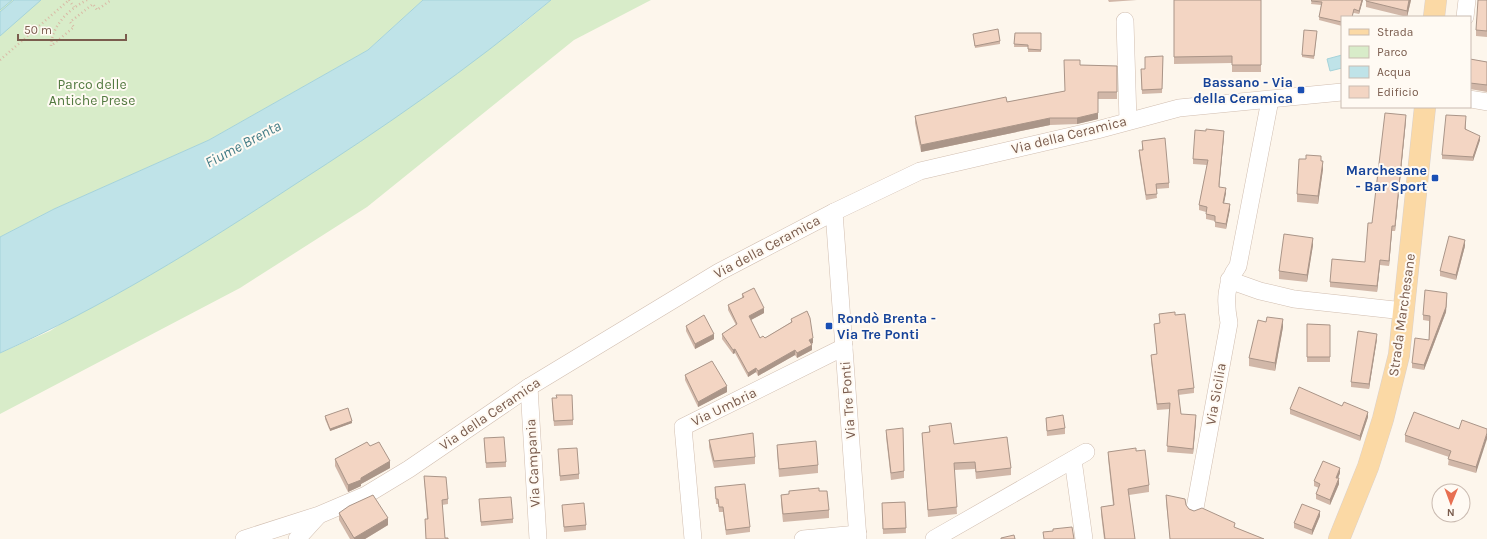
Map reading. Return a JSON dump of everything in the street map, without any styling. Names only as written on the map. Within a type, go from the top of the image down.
[{"type":"main road","points":[[1434,16],[1436,0]]},
{"type":"main road","name":"Strada Marchesane","points":[[1339,539],[1368,468],[1384,419],[1399,354],[1425,108]]},
{"type":"street","points":[[1465,16],[1467,0]]},
{"type":"street","points":[[1125,21],[1128,121]]},
{"type":"street","name":"Via della Ceramica","points":[[244,539],[319,515],[366,495],[409,469],[529,387],[719,272],[834,212],[920,171],[1097,130],[1179,108],[1341,92]]},
{"type":"street","points":[[1471,99],[1487,102]]},
{"type":"street","name":"Via Sicilia","points":[[1195,508],[1229,323],[1226,303],[1229,280],[1238,266],[1270,100]]},
{"type":"street","name":"Via Tre Ponti","points":[[834,212],[858,537]]},
{"type":"street","points":[[1229,280],[1260,291],[1294,299],[1404,311]]},
{"type":"street","name":"Via Umbria","points":[[693,539],[683,427],[844,347]]},
{"type":"street","name":"Via Campania","points":[[529,387],[538,539]]},
{"type":"street","points":[[934,539],[1080,456],[1084,539]]},
{"type":"street","points":[[296,539],[319,515]]},
{"type":"street","points":[[803,539],[858,537]]},
{"type":"path","points":[[0,60],[69,0],[74,7]]},
{"type":"path","points":[[87,0],[74,7],[56,27],[52,37],[51,46],[74,27],[70,22],[93,4],[97,10],[111,0]]},
{"type":"green space","name":"Parco delle Antiche Prese","points":[[0,0],[423,0],[368,50],[209,140],[54,209],[0,237]]},
{"type":"green space","points":[[551,0],[651,0],[574,40],[367,207],[240,288],[0,414],[0,353],[50,331],[519,27]]},
{"type":"water","points":[[0,0],[12,0],[0,10]]},
{"type":"water","points":[[14,0],[41,0],[0,36],[0,12]]},
{"type":"water","name":"Fiume Brenta","points":[[423,0],[551,0],[489,50],[426,97],[259,208],[114,296],[0,353],[0,237],[54,209],[209,140],[368,50]]},
{"type":"water","points":[[1341,55],[1341,68],[1330,71],[1327,59]]},
{"type":"building","points":[[1174,0],[1261,0],[1261,65],[1232,65],[1232,56],[1174,57]]},
{"type":"building","points":[[1362,0],[1359,11],[1354,9],[1352,16],[1341,16],[1341,22],[1319,17],[1322,2],[1311,1]]},
{"type":"building","points":[[1366,0],[1409,0],[1407,11]]},
{"type":"building","points":[[1478,0],[1487,0],[1487,31],[1476,30]]},
{"type":"building","points":[[998,29],[1000,41],[975,46],[973,34]]},
{"type":"building","points":[[1304,30],[1317,31],[1314,56],[1302,55]]},
{"type":"building","points":[[1015,33],[1041,33],[1041,50],[1028,49],[1028,45],[1014,44]]},
{"type":"building","points":[[1163,56],[1162,89],[1142,90],[1141,69],[1145,69],[1145,57]]},
{"type":"building","points":[[1471,59],[1487,62],[1487,85],[1471,83]]},
{"type":"building","points":[[1064,60],[1080,60],[1080,65],[1117,66],[1117,92],[1098,92],[1098,113],[1077,118],[1050,118],[921,145],[915,116],[1006,97],[1007,102],[1065,91]]},
{"type":"building","points":[[1385,113],[1406,115],[1395,226],[1392,226],[1389,261],[1380,260],[1377,286],[1330,282],[1332,259],[1365,262],[1368,223],[1372,223]]},
{"type":"building","points":[[1446,115],[1466,116],[1465,129],[1480,136],[1473,157],[1442,155]]},
{"type":"building","points":[[1206,129],[1224,131],[1219,187],[1226,188],[1223,203],[1230,204],[1226,224],[1215,222],[1215,216],[1206,214],[1207,207],[1199,205],[1208,160],[1193,159],[1195,130],[1206,131]]},
{"type":"building","points":[[1165,138],[1169,183],[1156,184],[1157,194],[1146,195],[1139,150],[1143,150],[1142,141]]},
{"type":"building","points":[[1306,155],[1321,156],[1321,161],[1323,161],[1318,196],[1297,194],[1299,159],[1306,159]]},
{"type":"building","points":[[1284,234],[1313,238],[1307,275],[1279,271]]},
{"type":"building","points":[[1449,236],[1465,240],[1456,275],[1440,271]]},
{"type":"building","points":[[754,288],[764,308],[749,316],[760,338],[763,336],[765,338],[792,322],[791,319],[807,311],[810,318],[813,338],[809,340],[812,345],[797,353],[795,350],[758,371],[756,368],[748,373],[735,349],[733,350],[722,334],[737,324],[728,305],[744,297],[742,294]]},
{"type":"building","points":[[1425,290],[1447,293],[1446,307],[1424,365],[1412,363],[1415,338],[1429,340],[1430,316],[1423,315]]},
{"type":"building","points":[[1175,312],[1175,315],[1185,314],[1194,388],[1178,390],[1181,414],[1196,415],[1193,449],[1167,446],[1170,403],[1157,404],[1151,355],[1157,354],[1154,324],[1160,323],[1159,314]]},
{"type":"building","points":[[704,315],[714,334],[695,344],[686,326]]},
{"type":"building","points":[[1267,317],[1283,319],[1275,363],[1249,358],[1258,320],[1266,322]]},
{"type":"building","points":[[1307,324],[1330,325],[1330,357],[1307,357]]},
{"type":"building","points":[[1358,331],[1377,334],[1369,384],[1351,382]]},
{"type":"building","points":[[712,361],[727,386],[698,402],[685,375]]},
{"type":"building","points":[[1299,387],[1342,406],[1344,402],[1368,412],[1360,436],[1290,409]]},
{"type":"building","points":[[556,395],[572,395],[573,420],[554,421],[552,398],[557,398]]},
{"type":"building","points":[[348,408],[352,421],[330,429],[325,416]]},
{"type":"building","points":[[1414,412],[1459,429],[1462,420],[1487,429],[1476,467],[1448,459],[1451,451],[1405,435]]},
{"type":"building","points":[[1063,415],[1065,428],[1047,431],[1046,418]]},
{"type":"building","points":[[951,423],[954,444],[1007,437],[1011,468],[976,472],[975,462],[954,463],[957,507],[928,510],[922,433],[930,432],[929,426]]},
{"type":"building","points":[[903,428],[904,471],[891,473],[886,430]]},
{"type":"building","points":[[753,433],[755,457],[714,461],[709,440]]},
{"type":"building","points":[[504,437],[506,462],[486,463],[484,438]]},
{"type":"building","points":[[816,441],[818,465],[779,469],[777,445]]},
{"type":"building","points":[[367,442],[370,446],[379,442],[390,461],[361,478],[361,480],[348,485],[335,459]]},
{"type":"building","points":[[577,448],[579,474],[560,476],[558,449]]},
{"type":"building","points":[[1136,448],[1136,451],[1145,450],[1149,485],[1128,489],[1135,539],[1105,539],[1101,507],[1114,505],[1108,452]]},
{"type":"building","points":[[1323,461],[1340,468],[1336,478],[1339,478],[1330,500],[1316,494],[1320,484],[1314,481]]},
{"type":"building","points":[[424,476],[446,477],[448,499],[442,500],[445,538],[448,539],[426,539],[425,519],[428,519]]},
{"type":"building","points":[[745,484],[750,527],[726,530],[723,507],[719,507],[718,499],[716,499],[715,487]]},
{"type":"building","points":[[819,488],[819,491],[827,491],[829,510],[783,514],[781,495],[789,494],[789,491]]},
{"type":"building","points":[[373,495],[388,518],[354,538],[339,513],[349,506]]},
{"type":"building","points":[[1166,495],[1185,499],[1186,505],[1189,509],[1194,511],[1202,508],[1235,523],[1234,527],[1264,539],[1170,539]]},
{"type":"building","points":[[511,497],[513,519],[481,522],[479,499]]},
{"type":"building","points":[[905,502],[906,528],[883,529],[882,503]]},
{"type":"building","points":[[584,503],[586,525],[564,527],[562,505]]},
{"type":"building","points":[[1302,504],[1320,511],[1312,530],[1294,523]]},
{"type":"building","points":[[1072,527],[1074,539],[1044,539],[1043,532],[1053,531],[1053,529]]},
{"type":"building","points":[[1014,535],[1015,539],[1001,539],[1001,538]]},
{"type":"place","name":"Bassano - Via della Ceramica","points":[[1301,90]]},
{"type":"place","name":"Marchesane - Bar Sport","points":[[1435,178]]},
{"type":"place","name":"Rondò Brenta - Via Tre Ponti","points":[[829,326]]}]
